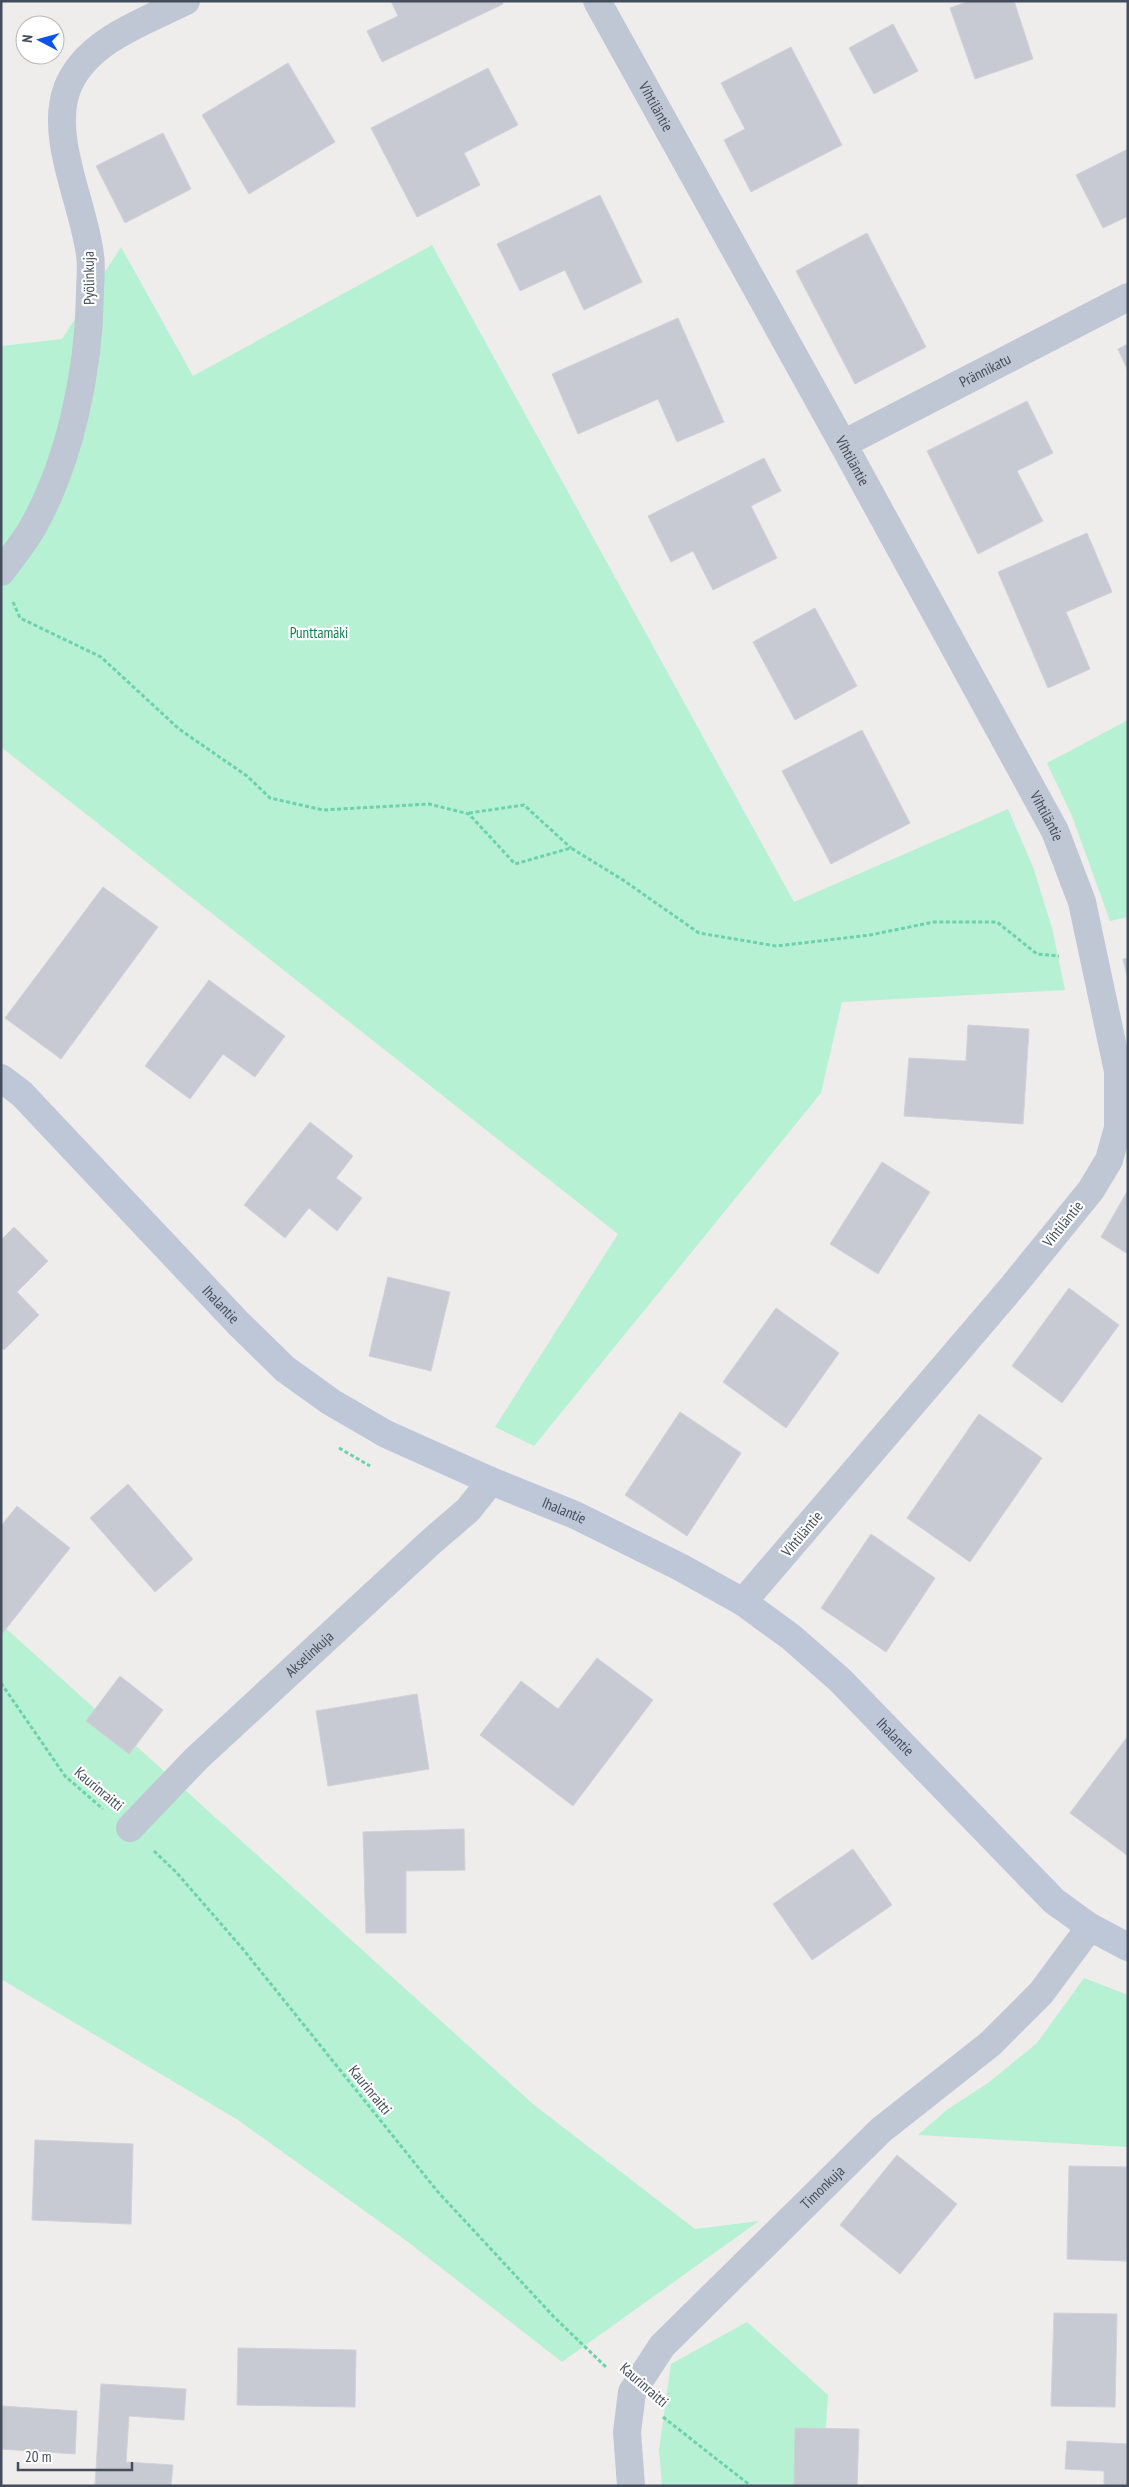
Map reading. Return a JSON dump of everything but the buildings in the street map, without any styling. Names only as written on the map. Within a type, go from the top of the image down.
[{"type":"street","name":"Pyölinkuja","points":[[5,583],[54,481],[84,374],[90,320],[91,256],[79,199],[66,157],[61,122],[68,89],[84,60],[114,36],[186,1]]},
{"type":"street","name":"Vihtiläntie","points":[[597,1],[843,444],[1055,832],[1082,902],[1118,1070],[1123,1127],[1109,1160],[1091,1190],[1007,1293],[743,1602]]},
{"type":"street","name":"Prännikatu","points":[[843,444],[1128,297]]},
{"type":"street","name":"Ihalantie","points":[[1,1078],[22,1094],[238,1323],[286,1369],[331,1402],[386,1434],[491,1481],[575,1515],[680,1567],[743,1602],[790,1637],[840,1680],[1054,1901],[1090,1927],[1128,1947]]},
{"type":"street","name":"Akselinkuja","points":[[130,1828],[196,1759],[433,1540],[468,1510],[491,1481]]},
{"type":"street","name":"Timonkuja","points":[[631,2486],[627,2432],[632,2392],[662,2346],[881,2130],[990,2044],[1041,1993],[1090,1927]]},
{"type":"path","points":[[5,583],[20,618],[101,657],[179,729],[247,776],[270,798],[323,810],[429,804],[469,814],[524,805],[571,848],[623,880],[699,933],[776,946],[870,935],[934,922],[997,922],[1037,954],[1095,960]]},
{"type":"path","points":[[469,814],[515,864],[571,848]]},
{"type":"path","points":[[336,1447],[360,1462],[376,1469]]},
{"type":"path","name":"Kaurinraitti","points":[[1,1683],[65,1776],[95,1803],[130,1828],[176,1872],[242,1948],[438,2192],[554,2317],[632,2392],[751,2486]]},
{"type":"green space","name":"Punttamäki","points":[[432,245],[794,902],[1008,809],[1033,867],[1052,928],[1065,990],[842,1002],[821,1093],[534,1446],[495,1427],[618,1234],[1,747],[1,346],[62,339],[121,247],[193,376]]},
{"type":"green space","points":[[1128,720],[1128,917],[1110,921],[1072,816],[1047,763]]},
{"type":"green space","points":[[1,1624],[533,2104],[695,2229],[759,2221],[562,2362],[408,2242],[238,2120],[1,1979]]},
{"type":"green space","points":[[1084,1978],[1128,1995],[1128,2147],[918,2135],[948,2109],[988,2083],[1037,2043]]},
{"type":"green space","points":[[747,2322],[828,2395],[822,2486],[662,2486],[659,2450],[671,2364]]}]
